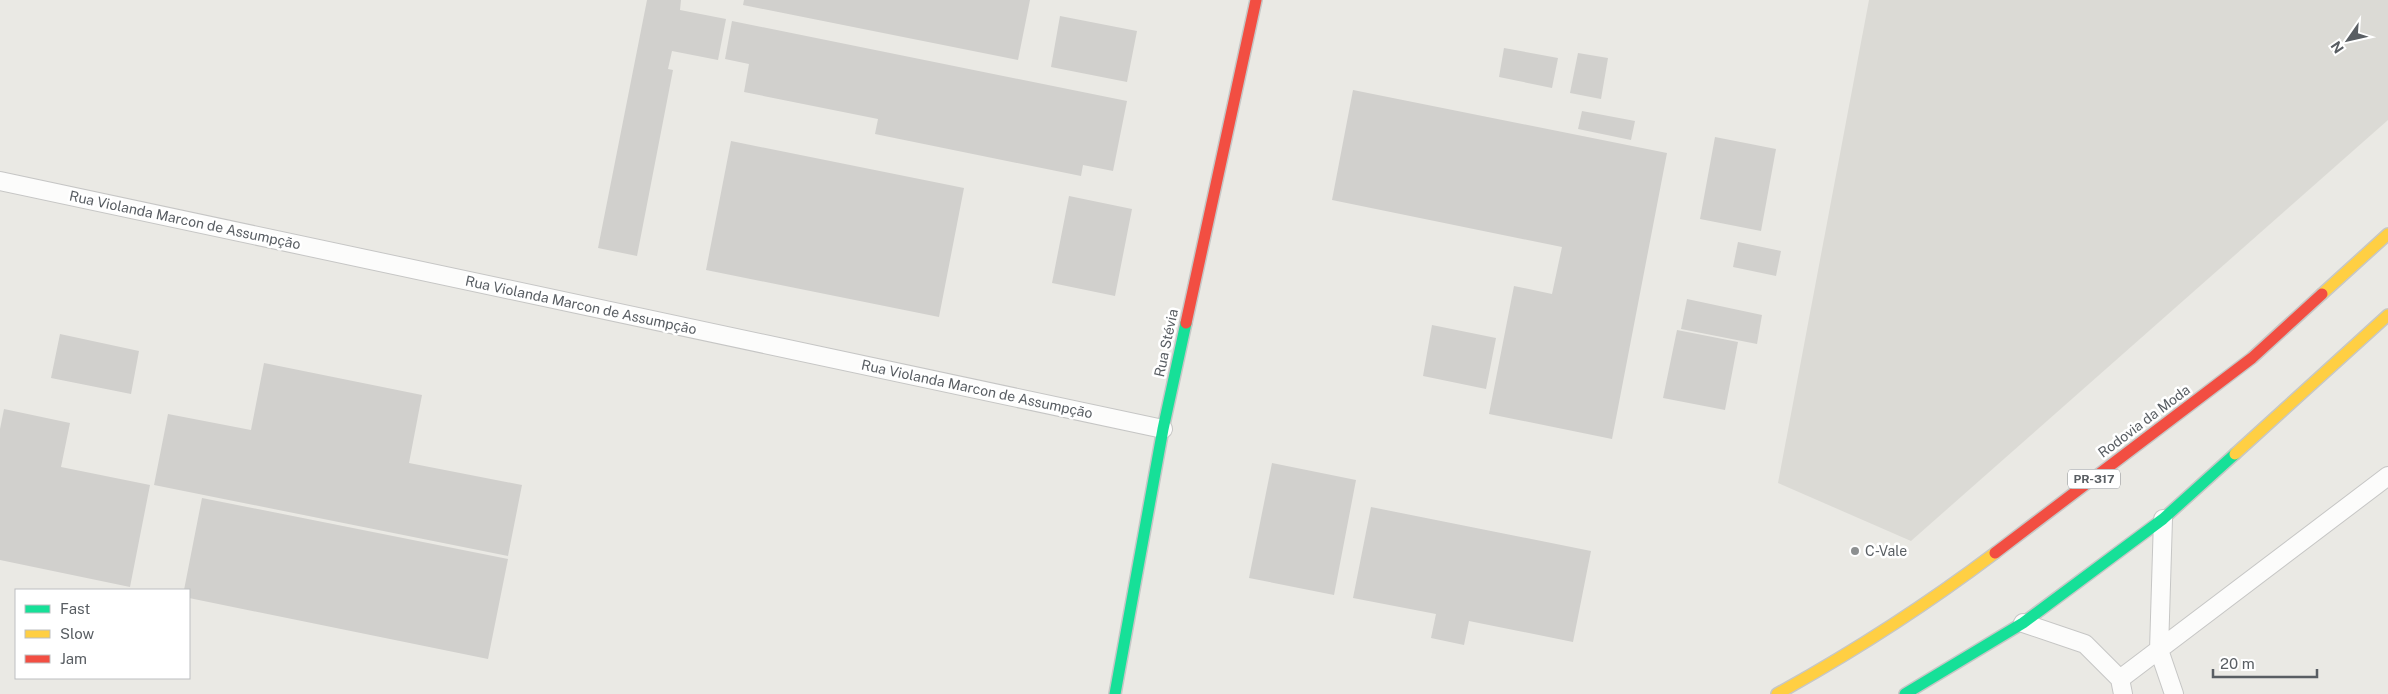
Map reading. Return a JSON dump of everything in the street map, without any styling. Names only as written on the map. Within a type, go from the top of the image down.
[{"type":"main road","name":"Rua Stévia","points":[[1115,694],[1163,429],[1256,0]]},
{"type":"main road","name":"Rodovia da Moda","points":[[1777,694],[1841,658],[1961,579],[2007,545],[2252,358],[2388,234]]},
{"type":"main road","points":[[1905,694],[2023,623],[2163,518],[2388,315]]},
{"type":"lane","name":"Rua Violanda Marcon de Assumpção","points":[[0,181],[1163,429]]},
{"type":"lane","points":[[2023,623],[2085,644],[2121,686],[2160,650],[2388,476]]},
{"type":"lane","points":[[2163,518],[2160,650],[2174,694]]},
{"type":"shaded area","points":[[1869,0],[2388,0],[2388,120],[1911,541],[1778,483]]},
{"type":"building","points":[[647,0],[681,0],[680,10],[726,19],[718,60],[672,51],[668,69],[673,70],[637,256],[598,248]]},
{"type":"building","points":[[744,0],[1030,0],[1018,60],[743,5]]},
{"type":"building","points":[[1060,16],[1137,31],[1127,82],[1051,67]]},
{"type":"building","points":[[732,21],[1127,101],[1113,171],[1083,165],[1081,176],[875,134],[878,119],[744,92],[749,64],[725,59]]},
{"type":"building","points":[[1504,48],[1558,58],[1552,88],[1499,77]]},
{"type":"building","points":[[1578,53],[1608,58],[1601,99],[1570,93]]},
{"type":"building","points":[[1353,90],[1667,153],[1612,439],[1489,414],[1514,286],[1552,294],[1562,247],[1332,200]]},
{"type":"building","points":[[1582,111],[1635,121],[1631,140],[1578,129]]},
{"type":"building","points":[[1715,137],[1776,149],[1761,231],[1700,219]]},
{"type":"building","points":[[731,141],[964,188],[939,317],[706,270]]},
{"type":"building","points":[[1069,196],[1132,209],[1115,296],[1052,283]]},
{"type":"building","points":[[1738,242],[1781,251],[1776,276],[1733,267]]},
{"type":"building","points":[[1687,299],[1762,315],[1757,344],[1681,329]]},
{"type":"building","points":[[1432,325],[1496,338],[1486,389],[1423,376]]},
{"type":"building","points":[[1677,330],[1738,342],[1725,410],[1663,398]]},
{"type":"building","points":[[60,334],[139,351],[131,394],[51,378]]},
{"type":"building","points":[[264,363],[422,395],[409,463],[522,485],[508,556],[154,485],[168,414],[251,430]]},
{"type":"building","points":[[4,409],[70,423],[61,467],[150,485],[130,587],[0,560],[0,429]]},
{"type":"building","points":[[1272,463],[1356,480],[1334,595],[1249,578]]},
{"type":"building","points":[[202,498],[508,559],[488,659],[190,598],[190,589],[184,589]]},
{"type":"building","points":[[1371,507],[1591,551],[1573,642],[1469,621],[1464,645],[1431,638],[1436,614],[1353,598]]},
{"type":"traffic: fast","points":[[1115,694],[1163,429],[1186,323]]},
{"type":"traffic: fast","points":[[1905,694],[2023,623],[2163,519],[2235,454]]},
{"type":"traffic: slow","points":[[2322,294],[2388,234]]},
{"type":"traffic: slow","points":[[2235,454],[2388,315]]},
{"type":"traffic: slow","points":[[1777,694],[1889,627],[1995,553]]},
{"type":"traffic: jam","points":[[1186,323],[1256,0]]},
{"type":"traffic: jam","points":[[1995,553],[2252,358],[2322,294]]},
{"type":"place","name":"C-Vale","points":[[1855,551]]}]
